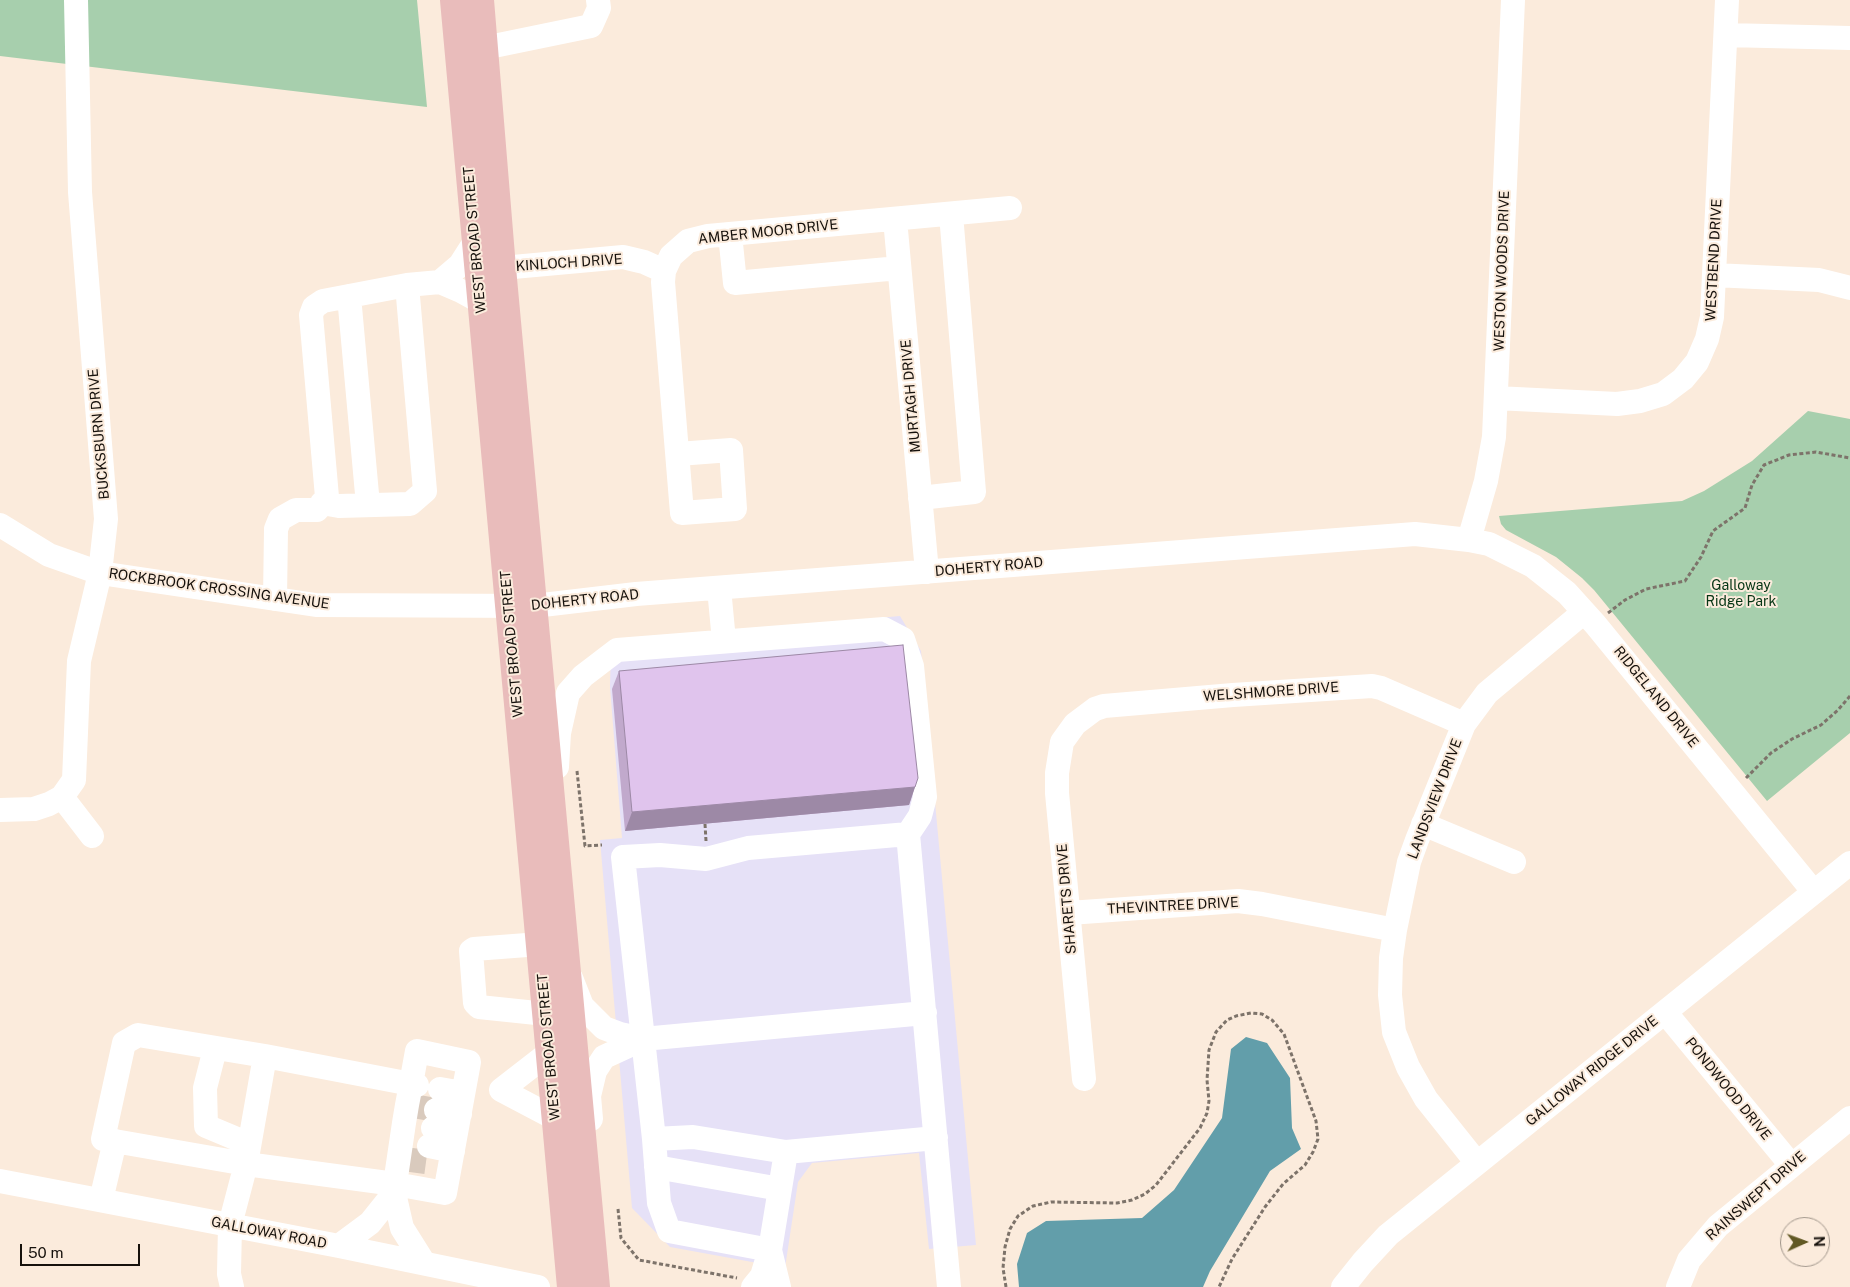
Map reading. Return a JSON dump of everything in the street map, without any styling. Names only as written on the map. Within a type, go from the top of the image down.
[{"type":"main road","name":"WEST BROAD STREET","points":[[454,0],[481,302],[521,606],[554,818],[596,1287]]},
{"type":"main road","name":"WEST BROAD STREET","points":[[480,0],[502,268],[540,944],[571,1287]]},
{"type":"street","name":"BUCKSBURN DRIVE","points":[[62,796],[74,780],[79,661],[100,573],[106,519],[80,192],[76,0]]},
{"type":"street","points":[[484,48],[590,26],[599,8],[598,0]]},
{"type":"street","name":"WESTON WOODS DRIVE","points":[[1469,540],[1486,481],[1494,437],[1514,0]]},
{"type":"street","name":"WESTBEND DRIVE","points":[[1496,398],[1617,404],[1640,401],[1663,394],[1683,379],[1697,362],[1707,339],[1712,317],[1727,0]]},
{"type":"street","points":[[1726,35],[1850,38]]},
{"type":"street","name":"AMBER MOOR DRIVE","points":[[664,271],[671,256],[688,241],[708,236],[1010,208]]},
{"type":"street","points":[[920,498],[974,492],[951,214]]},
{"type":"street","name":"MURTAGH DRIVE","points":[[895,219],[927,572]]},
{"type":"street","points":[[730,234],[735,283],[899,268]]},
{"type":"street","points":[[440,282],[460,265],[476,240]]},
{"type":"street","name":"KINLOCH DRIVE","points":[[502,268],[623,257],[644,262],[664,271]]},
{"type":"street","points":[[664,271],[663,282],[682,513],[735,509],[730,450],[678,454]]},
{"type":"street","points":[[1714,275],[1820,280],[1850,288]]},
{"type":"street","points":[[275,599],[276,529],[280,520],[296,510],[317,510],[327,497],[311,315],[314,307],[323,301],[406,285],[440,282],[461,290],[481,302]]},
{"type":"street","points":[[322,504],[339,506],[410,504],[426,491],[406,285]]},
{"type":"street","points":[[349,296],[368,505]]},
{"type":"street","name":"ROCKBROOK CROSSING AVENUE","points":[[0,525],[49,555],[100,573],[316,605],[521,606]]},
{"type":"street","name":"DOHERTY ROAD","points":[[521,606],[636,594],[1415,534],[1469,540]]},
{"type":"street","name":"RIDGELAND DRIVE","points":[[1469,540],[1489,544],[1533,566],[1567,593],[1590,618],[1813,891]]},
{"type":"street","points":[[719,588],[724,641]]},
{"type":"street","name":"LANDSVIEW DRIVE","points":[[1477,1163],[1426,1099],[1408,1067],[1394,1032],[1390,995],[1391,958],[1409,862],[1464,724],[1487,693],[1590,618]]},
{"type":"street","points":[[554,818],[559,733],[568,693],[583,676],[617,650],[884,629],[903,639],[912,666],[924,797],[920,816],[908,834],[949,1287]]},
{"type":"street","name":"WELSHMORE DRIVE","points":[[1075,724],[1095,709],[1104,706],[1372,686],[1389,691],[1464,724]]},
{"type":"street","name":"SHARETS DRIVE","points":[[1075,724],[1062,742],[1057,773],[1057,793],[1084,1079]]},
{"type":"street","points":[[0,810],[34,809],[49,804],[62,796],[92,836]]},
{"type":"street","points":[[1423,824],[1514,862]]},
{"type":"street","points":[[770,1250],[669,1231],[659,1203],[644,1039],[623,857],[660,855],[706,859],[748,848],[908,834]]},
{"type":"street","name":"GALLOWAY RIDGE DRIVE","points":[[1343,1287],[1388,1235],[1850,863]]},
{"type":"street","name":"THEVINTREE DRIVE","points":[[1069,913],[1238,901],[1395,930]]},
{"type":"street","points":[[540,944],[474,949],[471,951],[475,1002],[479,1007],[546,1014]]},
{"type":"street","points":[[568,969],[582,1006],[604,1028],[620,1034],[644,1039],[925,1013]]},
{"type":"street","name":"PONDWOOD DRIVE","points":[[1665,1012],[1790,1166]]},
{"type":"street","points":[[138,1035],[265,1056],[428,1124],[445,1193],[394,1189],[247,1154],[104,1139],[124,1043],[138,1035]]},
{"type":"street","points":[[589,1208],[598,1179],[589,1096],[595,1071],[604,1057],[644,1039]]},
{"type":"street","points":[[216,1049],[205,1088],[206,1126],[247,1154]]},
{"type":"street","points":[[339,1246],[370,1223],[394,1189],[428,1124],[501,1090],[550,1052]]},
{"type":"street","points":[[232,1287],[229,1274],[230,1226],[247,1154],[265,1056]]},
{"type":"street","points":[[501,1090],[556,1118]]},
{"type":"street","name":"RAINSWEPT DRIVE","points":[[1678,1287],[1689,1260],[1718,1226],[1850,1118]]},
{"type":"street","points":[[654,1139],[693,1138],[786,1152],[936,1138]]},
{"type":"street","points":[[101,1200],[115,1141]]},
{"type":"street","points":[[767,1285],[770,1250],[786,1152]]},
{"type":"street","points":[[656,1167],[780,1190]]},
{"type":"street","name":"GALLOWAY ROAD","points":[[0,1181],[339,1246],[538,1287]]},
{"type":"street","points":[[394,1189],[402,1228],[424,1263]]},
{"type":"path","points":[[1590,618],[1646,589],[1685,581],[1701,557],[1713,531],[1745,508],[1752,485],[1764,465],[1789,455],[1816,452],[1850,458]]},
{"type":"path","points":[[1746,778],[1771,753],[1792,739],[1821,725],[1850,696]]},
{"type":"path","points":[[585,846],[602,845]]},
{"type":"path","points":[[1006,1287],[1003,1268],[1005,1247],[1010,1228],[1018,1216],[1033,1206],[1051,1202],[1117,1203],[1132,1200],[1146,1194],[1156,1185],[1200,1128],[1207,1113],[1209,1101],[1207,1080],[1209,1050],[1216,1032],[1227,1020],[1236,1016],[1251,1013],[1262,1014],[1272,1020],[1284,1034],[1316,1121],[1318,1139],[1305,1166],[1283,1184],[1265,1207],[1232,1259],[1219,1287]]},
{"type":"path","points":[[618,1209],[621,1238],[639,1260],[767,1285]]},
{"type":"shaded area","points":[[900,616],[921,651],[976,1245],[929,1249],[919,1153],[812,1163],[798,1182],[785,1268],[670,1247],[632,1208],[600,840],[622,838],[610,687],[611,642]]},
{"type":"green space","points":[[0,0],[417,0],[427,107],[0,56]]},
{"type":"green space","name":"Galloway Ridge Park","points":[[1808,411],[1850,419],[1850,733],[1767,801],[1594,590],[1556,557],[1506,530],[1501,524],[1499,516],[1682,501],[1704,491],[1752,461]]},
{"type":"water","points":[[1246,1037],[1267,1043],[1290,1078],[1292,1128],[1301,1149],[1270,1171],[1210,1271],[1203,1287],[1019,1287],[1017,1264],[1027,1233],[1046,1221],[1142,1218],[1174,1190],[1222,1118],[1231,1049]]},
{"type":"building","points":[[903,645],[918,778],[915,787],[632,812],[619,671]]},
{"type":"tunnel","points":[[413,1106],[436,1110]]},
{"type":"tunnel","points":[[404,1159],[426,1162]]}]
